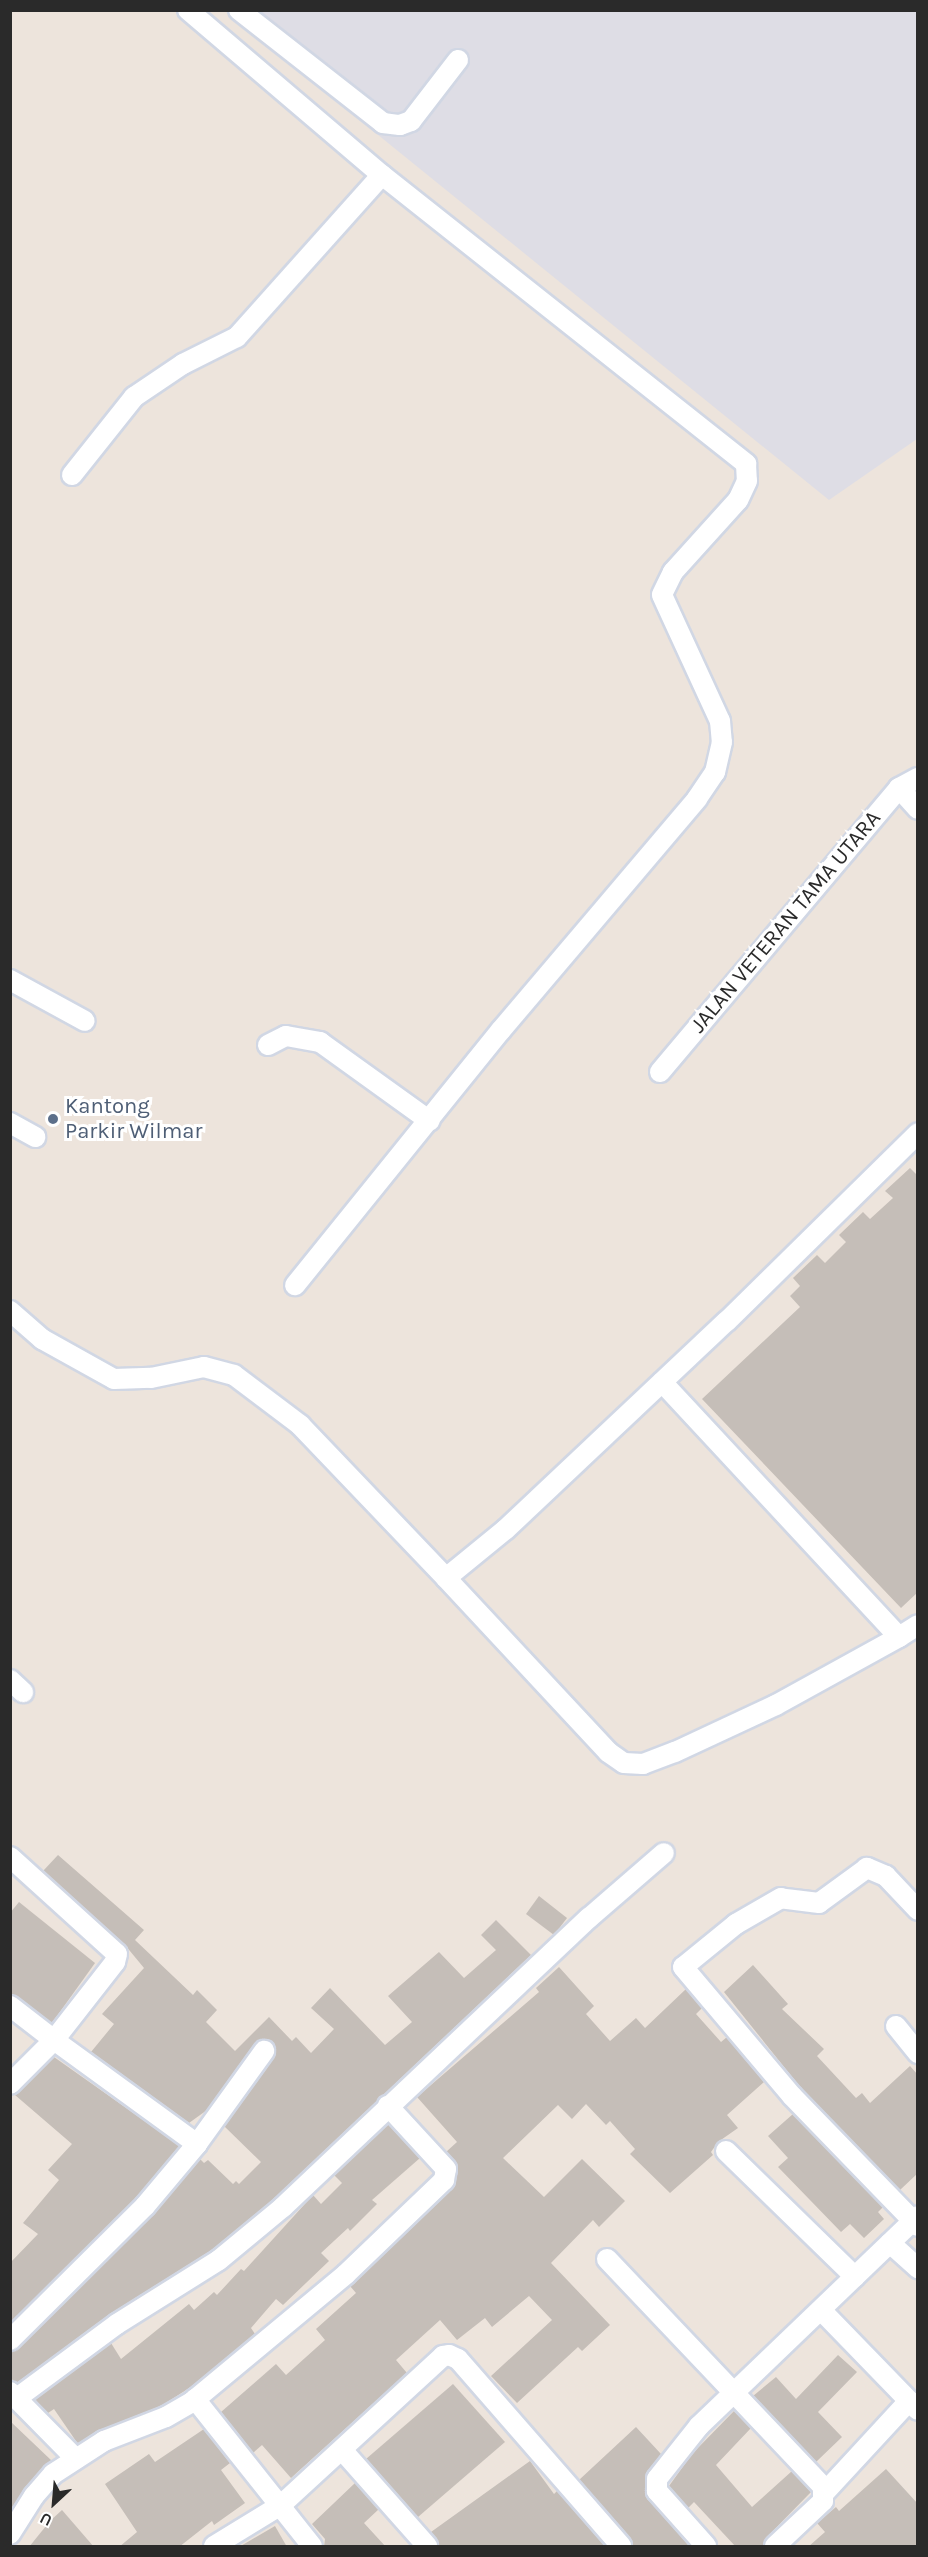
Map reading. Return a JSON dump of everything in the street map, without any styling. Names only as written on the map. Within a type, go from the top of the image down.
[{"type":"street","points":[[188,10],[382,175],[746,464],[747,481],[738,500],[673,572],[662,595],[720,721],[722,742],[715,772],[697,799],[501,1030],[430,1121],[295,1285]]},
{"type":"street","points":[[239,10],[383,123],[400,125],[411,121],[458,60]]},
{"type":"street","points":[[72,475],[134,397],[183,364],[237,337],[382,175]]},
{"type":"street","name":"JALAN VETERAN TAMA UTARA","points":[[660,1072],[899,788],[918,778]]},
{"type":"street","points":[[899,788],[918,809]]},
{"type":"street","points":[[10,980],[85,1021]]},
{"type":"street","points":[[268,1045],[286,1036],[320,1042],[430,1121]]},
{"type":"street","points":[[10,1123],[35,1137]]},
{"type":"street","points":[[446,1578],[506,1529],[662,1382],[918,1133]]},
{"type":"street","points":[[10,1311],[42,1339],[114,1379],[151,1378],[204,1367],[234,1375],[300,1425],[608,1752],[624,1763],[643,1764],[675,1752],[776,1705],[918,1625]]},
{"type":"street","points":[[662,1382],[899,1637]]},
{"type":"street","points":[[76,2459],[14,2395],[117,2324],[219,2260],[283,2207],[589,1918],[664,1853]]},
{"type":"street","points":[[10,1857],[117,1954],[115,1962],[54,2040],[10,2084]]},
{"type":"street","points":[[706,2547],[655,2485],[674,2454],[735,2392],[915,2221],[792,2096],[683,1967],[736,1924],[781,1898],[819,1904],[867,1868],[886,1876],[918,1910]]},
{"type":"street","points":[[10,2006],[197,2144]]},
{"type":"street","points":[[896,2026],[918,2053]]},
{"type":"street","points":[[10,2340],[129,2223],[197,2144],[264,2051]]},
{"type":"street","points":[[10,2534],[34,2496],[53,2474],[104,2441],[166,2417],[195,2399],[346,2274],[444,2180],[446,2169],[388,2106]]},
{"type":"street","points":[[726,2151],[855,2277]]},
{"type":"street","points":[[890,2243],[918,2268]]},
{"type":"street","points":[[607,2259],[735,2392],[825,2492]]},
{"type":"street","points":[[776,2547],[823,2501],[825,2492],[913,2405],[821,2310]]},
{"type":"street","points":[[214,2547],[281,2505],[343,2451],[443,2356],[453,2356],[621,2547]]},
{"type":"street","points":[[195,2399],[312,2547]]},
{"type":"street","points":[[343,2451],[427,2547]]},
{"type":"shaded area","points":[[225,11],[917,11],[917,439],[829,500]]},
{"type":"building","points":[[910,1168],[918,1176],[918,1592],[901,1608],[702,1399],[800,1307],[790,1296],[800,1286],[793,1278],[817,1255],[825,1263],[846,1242],[839,1235],[863,1212],[870,1219],[893,1198],[885,1191]]},
{"type":"building","points":[[58,1855],[144,1930],[135,1940],[193,1995],[197,1990],[217,2010],[206,2022],[235,2051],[269,2017],[292,2041],[296,2037],[311,2053],[334,2029],[311,2008],[330,1988],[385,2045],[412,2022],[388,1996],[439,1952],[464,1978],[496,1950],[481,1935],[496,1920],[531,1955],[265,2207],[212,2250],[110,2314],[17,2383],[10,2378],[10,2352],[18,2349],[154,2214],[200,2159],[204,2163],[208,2160],[233,2184],[236,2181],[239,2184],[261,2162],[224,2126],[276,2052],[270,2041],[259,2040],[207,2110],[189,2123],[91,2052],[114,2024],[102,2014],[144,1968],[125,1945],[43,1871]]},
{"type":"building","points":[[539,1896],[567,1918],[554,1935],[526,1914]]},
{"type":"building","points":[[19,1902],[95,1963],[52,2023],[10,1994],[10,1913]]},
{"type":"building","points":[[753,1965],[788,2004],[782,2009],[824,2049],[817,2056],[856,2098],[862,2093],[870,2103],[910,2066],[918,2075],[918,2173],[900,2190],[801,2088],[724,1992]]},
{"type":"building","points":[[559,1967],[594,2006],[586,2014],[610,2041],[636,2018],[645,2028],[686,1989],[702,2008],[696,2014],[721,2042],[727,2037],[764,2082],[727,2115],[738,2128],[718,2142],[711,2152],[713,2155],[670,2193],[630,2154],[635,2149],[610,2121],[606,2125],[586,2104],[572,2119],[558,2105],[503,2158],[544,2197],[582,2159],[625,2201],[599,2227],[593,2220],[551,2263],[610,2325],[582,2351],[578,2347],[517,2403],[491,2376],[552,2320],[529,2296],[492,2327],[485,2318],[457,2340],[440,2320],[396,2360],[407,2373],[291,2478],[262,2445],[253,2453],[221,2412],[276,2364],[286,2375],[325,2340],[316,2329],[356,2293],[350,2286],[452,2189],[458,2166],[446,2152],[457,2142],[417,2097],[539,1992],[536,1988]]},
{"type":"building","points":[[54,2057],[180,2146],[136,2198],[10,2323],[10,2263],[38,2234],[23,2223],[59,2180],[48,2170],[72,2144],[15,2095]]},
{"type":"building","points":[[793,2114],[883,2207],[878,2212],[884,2219],[864,2238],[850,2224],[841,2232],[778,2167],[788,2158],[768,2136]]},
{"type":"building","points":[[388,2124],[420,2158],[372,2200],[377,2204],[350,2231],[348,2228],[321,2253],[329,2261],[283,2305],[276,2299],[251,2328],[255,2334],[194,2385],[161,2406],[100,2430],[78,2444],[54,2409],[48,2413],[38,2403],[35,2399],[111,2343],[121,2359],[189,2304],[194,2310],[214,2292],[217,2295],[241,2269],[244,2271],[313,2195],[321,2204],[342,2183],[334,2175]]},
{"type":"building","points":[[838,2355],[857,2372],[818,2412],[842,2437],[816,2462],[753,2396],[776,2377],[796,2399]]},
{"type":"building","points":[[453,2384],[505,2442],[418,2517],[366,2459]]},
{"type":"building","points":[[734,2411],[751,2428],[716,2465],[752,2507],[792,2471],[811,2492],[767,2537],[763,2547],[736,2547],[694,2502],[688,2508],[669,2486],[692,2454]]},
{"type":"building","points":[[10,2421],[52,2461],[25,2488],[10,2511]]},
{"type":"building","points":[[636,2427],[661,2454],[645,2478],[648,2498],[690,2547],[633,2547],[630,2538],[579,2480]]},
{"type":"building","points":[[204,2429],[230,2463],[221,2470],[245,2503],[214,2525],[212,2521],[179,2547],[119,2547],[137,2532],[105,2484],[149,2454],[155,2462]]},
{"type":"building","points":[[530,2461],[554,2494],[557,2491],[606,2547],[439,2547],[431,2532]]},
{"type":"building","points":[[886,2469],[918,2504],[918,2547],[808,2547],[825,2532],[817,2523],[836,2507],[839,2511]]},
{"type":"building","points":[[355,2483],[379,2509],[364,2523],[386,2547],[324,2547],[325,2539],[312,2524]]},
{"type":"building","points":[[62,2510],[94,2547],[29,2547],[50,2521]]},
{"type":"building","points":[[275,2526],[287,2547],[239,2547]]},
{"type":"place","name":"Kantong Parkir Wilmar","points":[[53,1119]]}]
